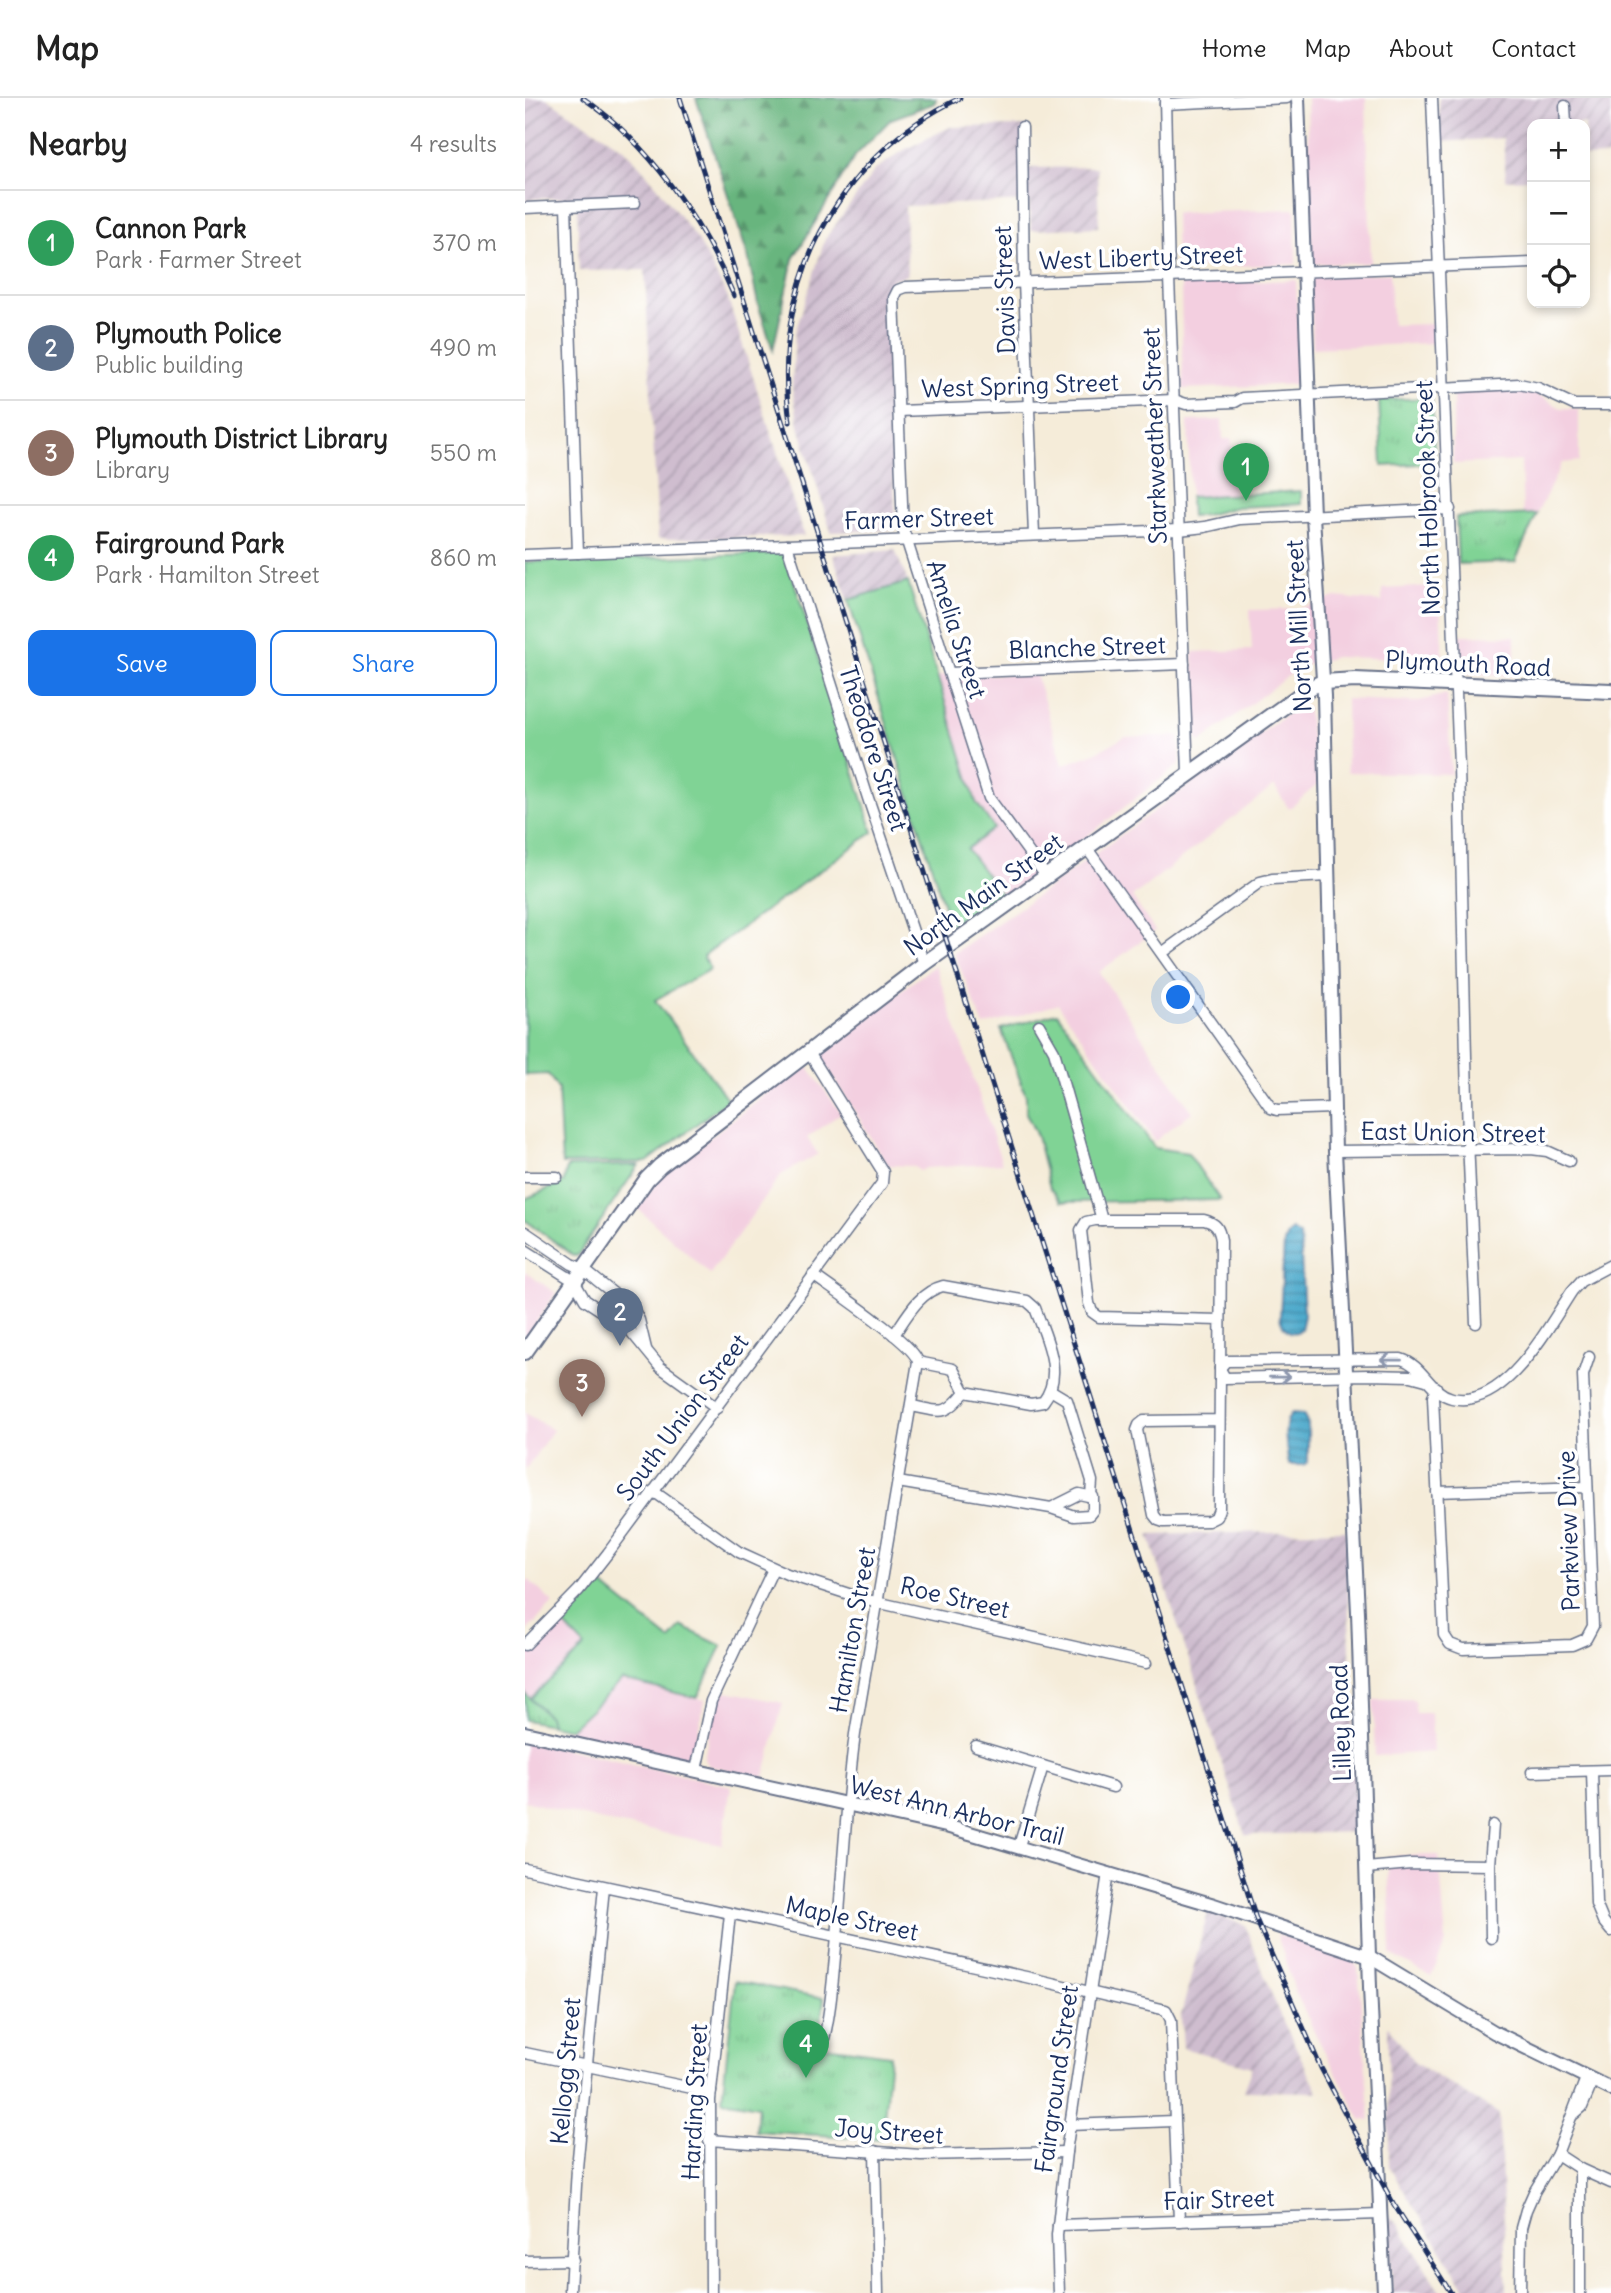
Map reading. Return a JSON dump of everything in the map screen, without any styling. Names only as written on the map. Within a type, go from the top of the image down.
[{"type":"main road","name":"Plymouth Road","points":[[1323,682],[1454,683],[1611,691]]},
{"type":"main road","name":"North Main Street","points":[[525,1352],[647,1179],[677,1153],[924,964],[1188,773],[1303,692],[1323,682]]},
{"type":"street","points":[[1165,101],[1287,98]]},
{"type":"street","name":"North Mill Street","points":[[1299,98],[1313,516],[1323,682],[1335,1152]]},
{"type":"street","name":"North Holbrook Street","points":[[1432,98],[1450,509],[1468,1149],[1476,1323]]},
{"type":"street","name":"Starkweather Street","points":[[1165,101],[1188,773]]},
{"type":"street","points":[[1565,106],[1566,119]]},
{"type":"street","name":"Davis Street","points":[[1022,127],[1024,282],[1034,535]]},
{"type":"street","points":[[525,208],[635,203]]},
{"type":"street","points":[[566,206],[578,553]]},
{"type":"street","name":"West Liberty Street","points":[[898,290],[906,287],[1527,263]]},
{"type":"street","name":"Amelia Street","points":[[898,290],[894,298],[903,529],[989,798],[1046,876]]},
{"type":"street","name":"West Spring Street","points":[[899,411],[1174,400],[1186,404],[1235,402],[1242,398],[1519,384],[1538,388],[1574,405],[1611,405]]},
{"type":"street","name":"Farmer Street","points":[[525,555],[1179,530],[1240,519],[1450,509]]},
{"type":"street","name":"Theodore Street","points":[[787,545],[863,785],[924,964]]},
{"type":"street","name":"Blanche Street","points":[[950,673],[1184,664]]},
{"type":"street","points":[[1086,847],[1273,1110],[1333,1108]]},
{"type":"street","points":[[1162,953],[1260,882],[1328,876]]},
{"type":"street","points":[[1039,1025],[1054,1051],[1102,1220]]},
{"type":"street","name":"South Union Street","points":[[525,1645],[579,1590],[882,1183],[883,1172],[808,1051]]},
{"type":"street","name":"East Union Street","points":[[1335,1152],[1531,1149],[1547,1151],[1569,1161]]},
{"type":"street","name":"Lilley Road","points":[[1335,1152],[1358,1612],[1384,2293]]},
{"type":"street","points":[[527,1179],[557,1177]]},
{"type":"street","points":[[1219,1420],[1144,1420],[1139,1425],[1137,1430],[1154,1514],[1158,1520],[1208,1521],[1216,1517],[1219,1509],[1221,1240],[1219,1229],[1214,1223],[1203,1220],[1086,1222],[1081,1230],[1089,1303],[1092,1311],[1099,1317],[1220,1320]]},
{"type":"street","points":[[525,1232],[572,1264],[579,1275],[585,1300],[628,1328],[660,1367],[716,1408]]},
{"type":"street","points":[[525,1250],[579,1275],[633,1310],[639,1320],[647,1349]]},
{"type":"street","points":[[1220,1368],[1226,1361],[1401,1359],[1416,1366],[1443,1394],[1452,1398],[1473,1398],[1501,1384],[1532,1352],[1581,1281],[1611,1265]]},
{"type":"street","points":[[813,1275],[917,1354],[918,1362],[953,1369],[965,1392]]},
{"type":"street","points":[[894,1335],[923,1294],[931,1289],[943,1286],[1027,1301],[1035,1308],[1055,1370],[1052,1391],[1043,1402],[1031,1404],[965,1392]]},
{"type":"street","name":"Parkview Drive","points":[[1431,1384],[1442,1629],[1450,1644],[1463,1649],[1572,1645],[1587,1639],[1593,1626],[1583,1375],[1589,1357]]},
{"type":"street","name":"Hamilton Street","points":[[823,2043],[830,2009],[855,1734],[918,1362]]},
{"type":"street","points":[[1220,1368],[1225,1378],[1411,1376],[1431,1384]]},
{"type":"street","points":[[898,1482],[1051,1508],[1074,1516],[1089,1515],[1094,1503],[1091,1496],[1092,1481],[1067,1400],[1052,1391]]},
{"type":"street","points":[[911,1406],[942,1412],[948,1410],[965,1392]]},
{"type":"street","points":[[1437,1492],[1587,1487]]},
{"type":"street","name":"Roe Street","points":[[653,1492],[739,1552],[773,1569],[878,1602],[1146,1662]]},
{"type":"street","points":[[1051,1508],[1079,1494],[1091,1496]]},
{"type":"street","points":[[696,1770],[711,1701],[773,1569]]},
{"type":"street","name":"West Ann Arbor Trail","points":[[525,1733],[935,1823],[1108,1872],[1370,1956],[1494,2032],[1611,2089]]},
{"type":"street","points":[[976,1746],[1113,1787]]},
{"type":"street","points":[[1019,1846],[1043,1766]]},
{"type":"street","points":[[1592,1770],[1596,1905],[1602,1921],[1611,1931]]},
{"type":"street","points":[[1532,1772],[1611,1770]]},
{"type":"street","points":[[1491,1938],[1490,1864],[1493,1825]]},
{"type":"street","points":[[1366,1868],[1411,1864],[1490,1864]]},
{"type":"street","name":"Maple Street","points":[[525,1870],[1160,2007],[1168,2013],[1171,2020],[1174,2121]]},
{"type":"street","name":"Fairground Street","points":[[1059,2293],[1058,2225],[1069,2125],[1108,1872]]},
{"type":"street","name":"Kellogg Street","points":[[570,2290],[577,2168],[604,1887]]},
{"type":"street","name":"Harding Street","points":[[712,2293],[709,2140],[711,2092],[730,1914]]},
{"type":"street","points":[[525,2053],[711,2092]]},
{"type":"street","points":[[1520,2293],[1521,2228],[1534,2192],[1557,2154],[1574,2114],[1582,2107],[1590,2079]]},
{"type":"street","points":[[1069,2125],[1174,2121],[1178,2221]]},
{"type":"street","name":"Joy Street","points":[[709,2140],[952,2156],[1066,2152]]},
{"type":"street","points":[[875,2151],[878,2293]]},
{"type":"street","points":[[1557,2154],[1580,2169],[1611,2183]]},
{"type":"street","points":[[1580,2169],[1580,2293]]},
{"type":"street","name":"Fair Street","points":[[1058,2225],[1380,2214]]},
{"type":"street","points":[[525,2261],[573,2260]]},
{"type":"shaded area","points":[[525,98],[546,98],[624,149],[652,180],[698,240],[727,296],[804,536],[658,539],[645,270],[579,271],[577,197],[525,199]]},
{"type":"shaded area","points":[[1307,98],[1366,98],[1371,263],[1312,264]]},
{"type":"shaded area","points":[[1439,98],[1611,98],[1611,156],[1590,157],[1590,119],[1527,119],[1527,179],[1506,180],[1503,138],[1440,142]]},
{"type":"shaded area","points":[[1026,126],[1027,168],[1097,167],[1099,227],[1031,230],[1029,201],[905,206],[907,275],[893,279],[886,291],[896,530],[831,532],[800,430],[792,388],[795,333],[825,239],[875,170],[904,150],[950,127]]},
{"type":"shaded area","points":[[1295,209],[1296,264],[1176,268],[1175,213]]},
{"type":"shaded area","points":[[1390,273],[1392,325],[1433,324],[1434,343],[1313,348],[1310,277]]},
{"type":"shaded area","points":[[1296,280],[1300,384],[1183,389],[1181,284]]},
{"type":"shaded area","points":[[1509,388],[1529,390],[1561,408],[1579,409],[1579,461],[1562,463],[1537,514],[1523,514],[1521,461],[1453,464],[1453,391]]},
{"type":"shaded area","points":[[1222,420],[1223,439],[1232,439],[1234,494],[1190,497],[1188,421]]},
{"type":"shaded area","points":[[895,550],[908,582],[848,600],[833,555]]},
{"type":"shaded area","points":[[1439,586],[1443,660],[1335,657],[1300,667],[1200,742],[1196,737],[1193,652],[1252,650],[1250,610],[1297,609],[1336,597],[1382,602],[1382,589]]},
{"type":"shaded area","points":[[1460,635],[1515,636],[1515,676],[1463,673]]},
{"type":"shaded area","points":[[1036,674],[1063,765],[1093,754],[1125,737],[1179,736],[1180,764],[1050,865],[1005,896],[967,849],[994,828],[976,802],[937,676]]},
{"type":"shaded area","points":[[1447,694],[1451,774],[1347,772],[1346,699],[1415,702]]},
{"type":"shaded area","points":[[1307,706],[1318,784],[1289,809],[1274,786],[1132,897],[1155,931],[1099,972],[1192,1112],[1155,1141],[1058,1004],[984,1026],[954,953],[1040,894],[1297,707]]},
{"type":"shaded area","points":[[935,965],[1002,1163],[926,1168],[920,1171],[913,1166],[888,1165],[819,1054]]},
{"type":"shaded area","points":[[805,1063],[841,1113],[807,1138],[818,1154],[781,1175],[710,1274],[637,1208],[661,1176]]},
{"type":"shaded area","points":[[525,1272],[556,1293],[525,1338]]},
{"type":"shaded area","points":[[525,1413],[553,1430],[525,1470]]},
{"type":"shaded area","points":[[1346,1530],[1356,1832],[1245,1835],[1149,1535]]},
{"type":"shaded area","points":[[529,1580],[553,1603],[525,1633],[525,1583]]},
{"type":"shaded area","points":[[560,1620],[585,1647],[531,1698],[525,1693],[525,1655]]},
{"type":"shaded area","points":[[622,1680],[705,1700],[691,1761],[565,1733]]},
{"type":"shaded area","points":[[722,1690],[783,1703],[764,1777],[709,1766],[704,1758],[715,1705]]},
{"type":"shaded area","points":[[1414,1699],[1416,1713],[1431,1713],[1433,1752],[1375,1756],[1373,1700]]},
{"type":"shaded area","points":[[525,1740],[731,1786],[722,1845],[599,1820],[525,1801]]},
{"type":"shaded area","points":[[1439,1855],[1446,1942],[1431,1977],[1391,1954],[1388,1856]]},
{"type":"shaded area","points":[[1208,1912],[1245,1925],[1279,2013],[1318,2092],[1243,2091],[1252,2067],[1183,2048],[1181,2015]]},
{"type":"shaded area","points":[[1277,1934],[1350,1957],[1358,1968],[1370,2120],[1361,2120],[1316,2035],[1295,1991]]},
{"type":"shaded area","points":[[1388,2026],[1415,2063],[1499,2114],[1507,2293],[1468,2293],[1389,2167]]},
{"type":"shaded area","points":[[1389,2217],[1398,2224],[1441,2293],[1392,2293]]},
{"type":"green space","points":[[696,98],[936,98],[935,103],[891,119],[855,156],[793,259],[773,350],[758,304],[748,256]]},
{"type":"green space","points":[[1432,398],[1435,463],[1382,466],[1379,400]]},
{"type":"green space","points":[[1301,491],[1301,504],[1237,507],[1191,517],[1190,497]]},
{"type":"green space","points":[[1537,514],[1515,562],[1458,564],[1456,517]]},
{"type":"green space","points":[[785,553],[873,832],[703,956],[710,969],[655,1000],[728,1100],[647,1162],[562,1164],[558,1089],[548,1074],[525,1075],[525,562]]},
{"type":"green space","points":[[908,582],[976,802],[994,828],[967,849],[1001,894],[950,925],[848,600]]},
{"type":"green space","points":[[1057,1013],[1155,1148],[1188,1153],[1220,1200],[1061,1202],[1050,1188],[1037,1136],[1026,1113],[1026,1096],[1001,1029]]},
{"type":"green space","points":[[639,1165],[577,1256],[525,1220],[525,1199],[564,1182],[567,1167]]},
{"type":"green space","points":[[601,1584],[670,1640],[681,1626],[722,1646],[697,1698],[622,1680],[570,1729],[551,1725],[549,1717],[531,1698],[585,1647],[563,1624]]},
{"type":"green space","points":[[525,1693],[549,1717],[551,1725],[525,1720]]},
{"type":"green space","points":[[735,1981],[824,1998],[818,2045],[890,2055],[882,2139],[756,2131],[758,2106],[722,2100]]},
{"type":"water","points":[[1292,1230],[1300,1235],[1304,1316],[1301,1329],[1297,1332],[1285,1328],[1280,1318],[1284,1244],[1287,1234]]},
{"type":"water","points":[[1292,1413],[1303,1414],[1308,1424],[1308,1462],[1303,1465],[1290,1465],[1288,1461],[1286,1429]]},
{"type":"railway","points":[[583,98],[630,138],[672,186],[707,240],[734,296]]},
{"type":"railway","points":[[680,98],[1256,1919],[1321,2068],[1393,2203],[1451,2293]]},
{"type":"railway","points":[[790,422],[786,372],[791,323],[802,276],[821,232],[846,191],[878,155],[916,124],[960,98]]},
{"type":"place","name":"Cannon Park","points":[[1246,501]]},
{"type":"place","name":"Plymouth Police","points":[[620,1346]]},
{"type":"place","name":"Plymouth District Library","points":[[582,1417]]},
{"type":"place","name":"Fairground Park","points":[[806,2078]]}]
